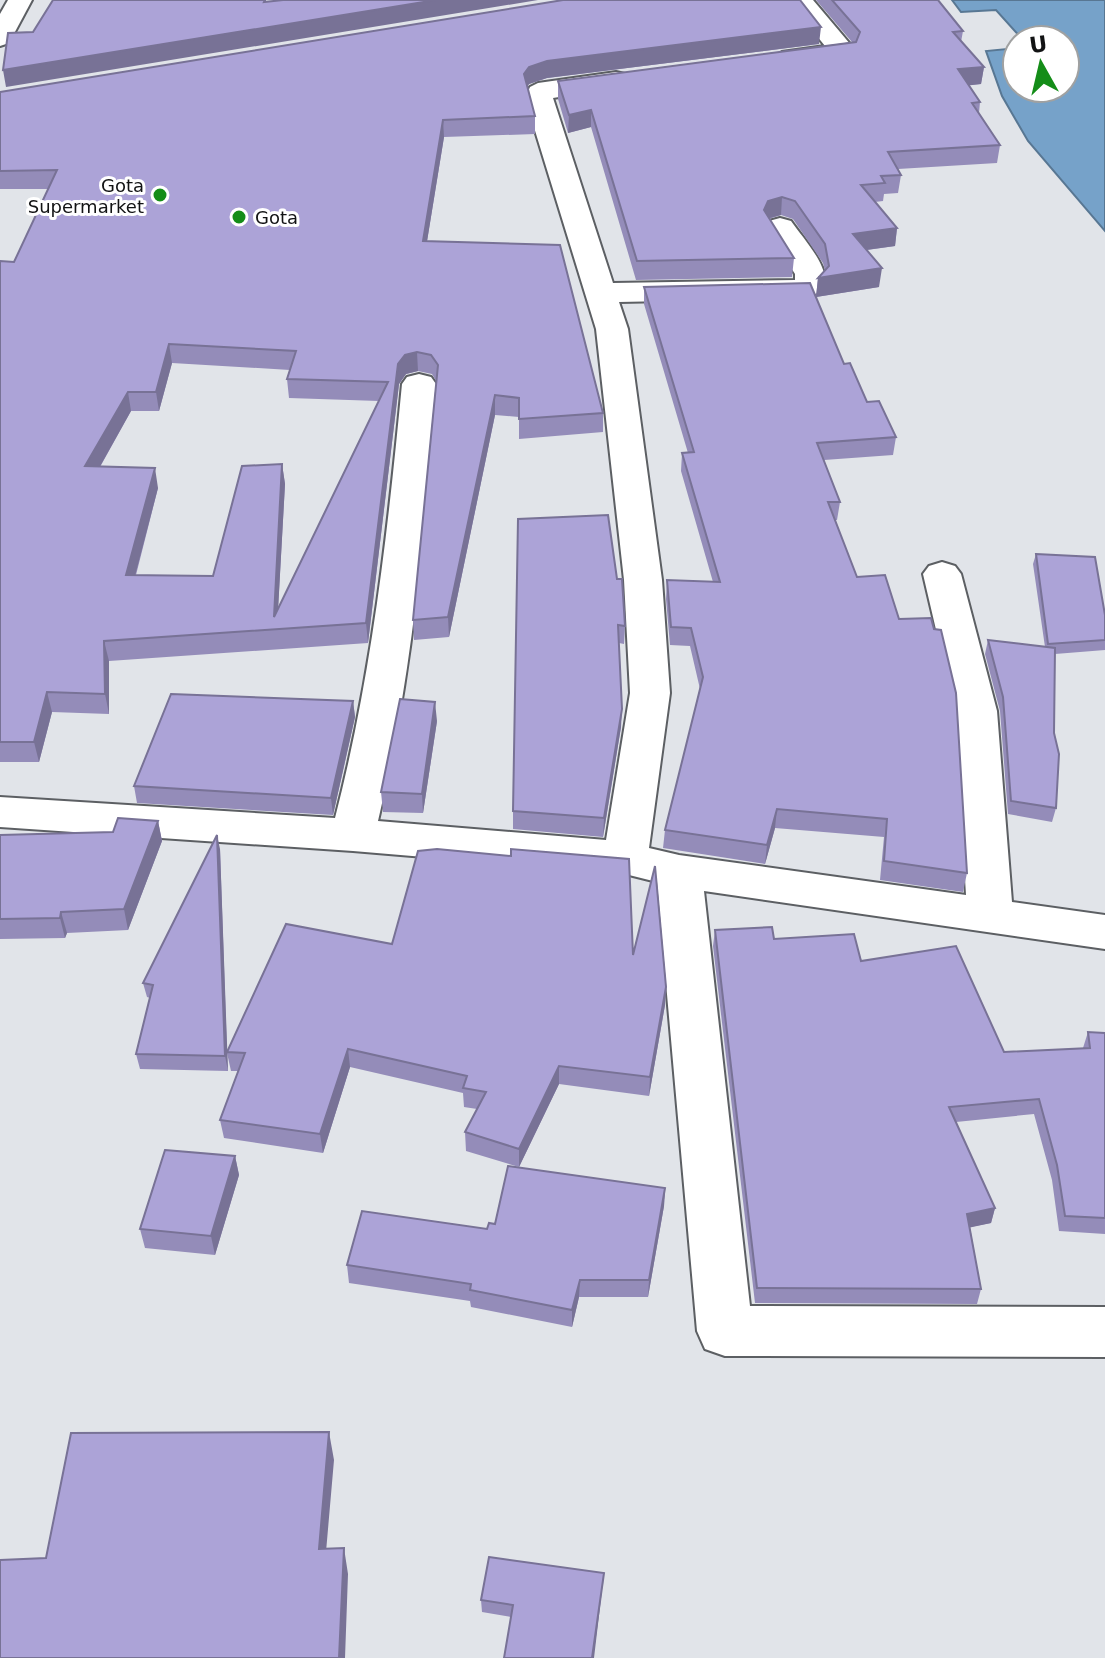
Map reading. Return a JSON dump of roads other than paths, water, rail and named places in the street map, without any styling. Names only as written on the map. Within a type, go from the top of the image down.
[{"type":"main road","points":[[0,38],[20,0]]},
{"type":"main road","points":[[758,63],[843,51],[800,0]]},
{"type":"main road","points":[[625,858],[650,693],[648,639],[618,372],[612,329],[539,98],[540,93],[547,89],[653,76]]},
{"type":"main road","points":[[600,293],[805,289],[810,286],[811,274],[780,227]]},
{"type":"main road","points":[[353,835],[373,754],[402,578],[419,384]]},
{"type":"main road","points":[[942,574],[976,711],[990,916]]},
{"type":"main road","points":[[0,812],[353,835],[625,858],[679,871],[1105,932]]},
{"type":"main road","points":[[679,871],[725,1331],[1105,1332]]},
{"type":"water","points":[[952,0],[1105,0],[1105,231],[1028,141],[1007,104],[1081,104],[1081,24],[1009,24],[996,10],[961,12]]},
{"type":"water","points":[[1001,50],[1001,93],[986,51]]},
{"type":"place","name":"Gota Supermarket","points":[[160,195]]},
{"type":"place","name":"Gota","points":[[239,217]]}]
